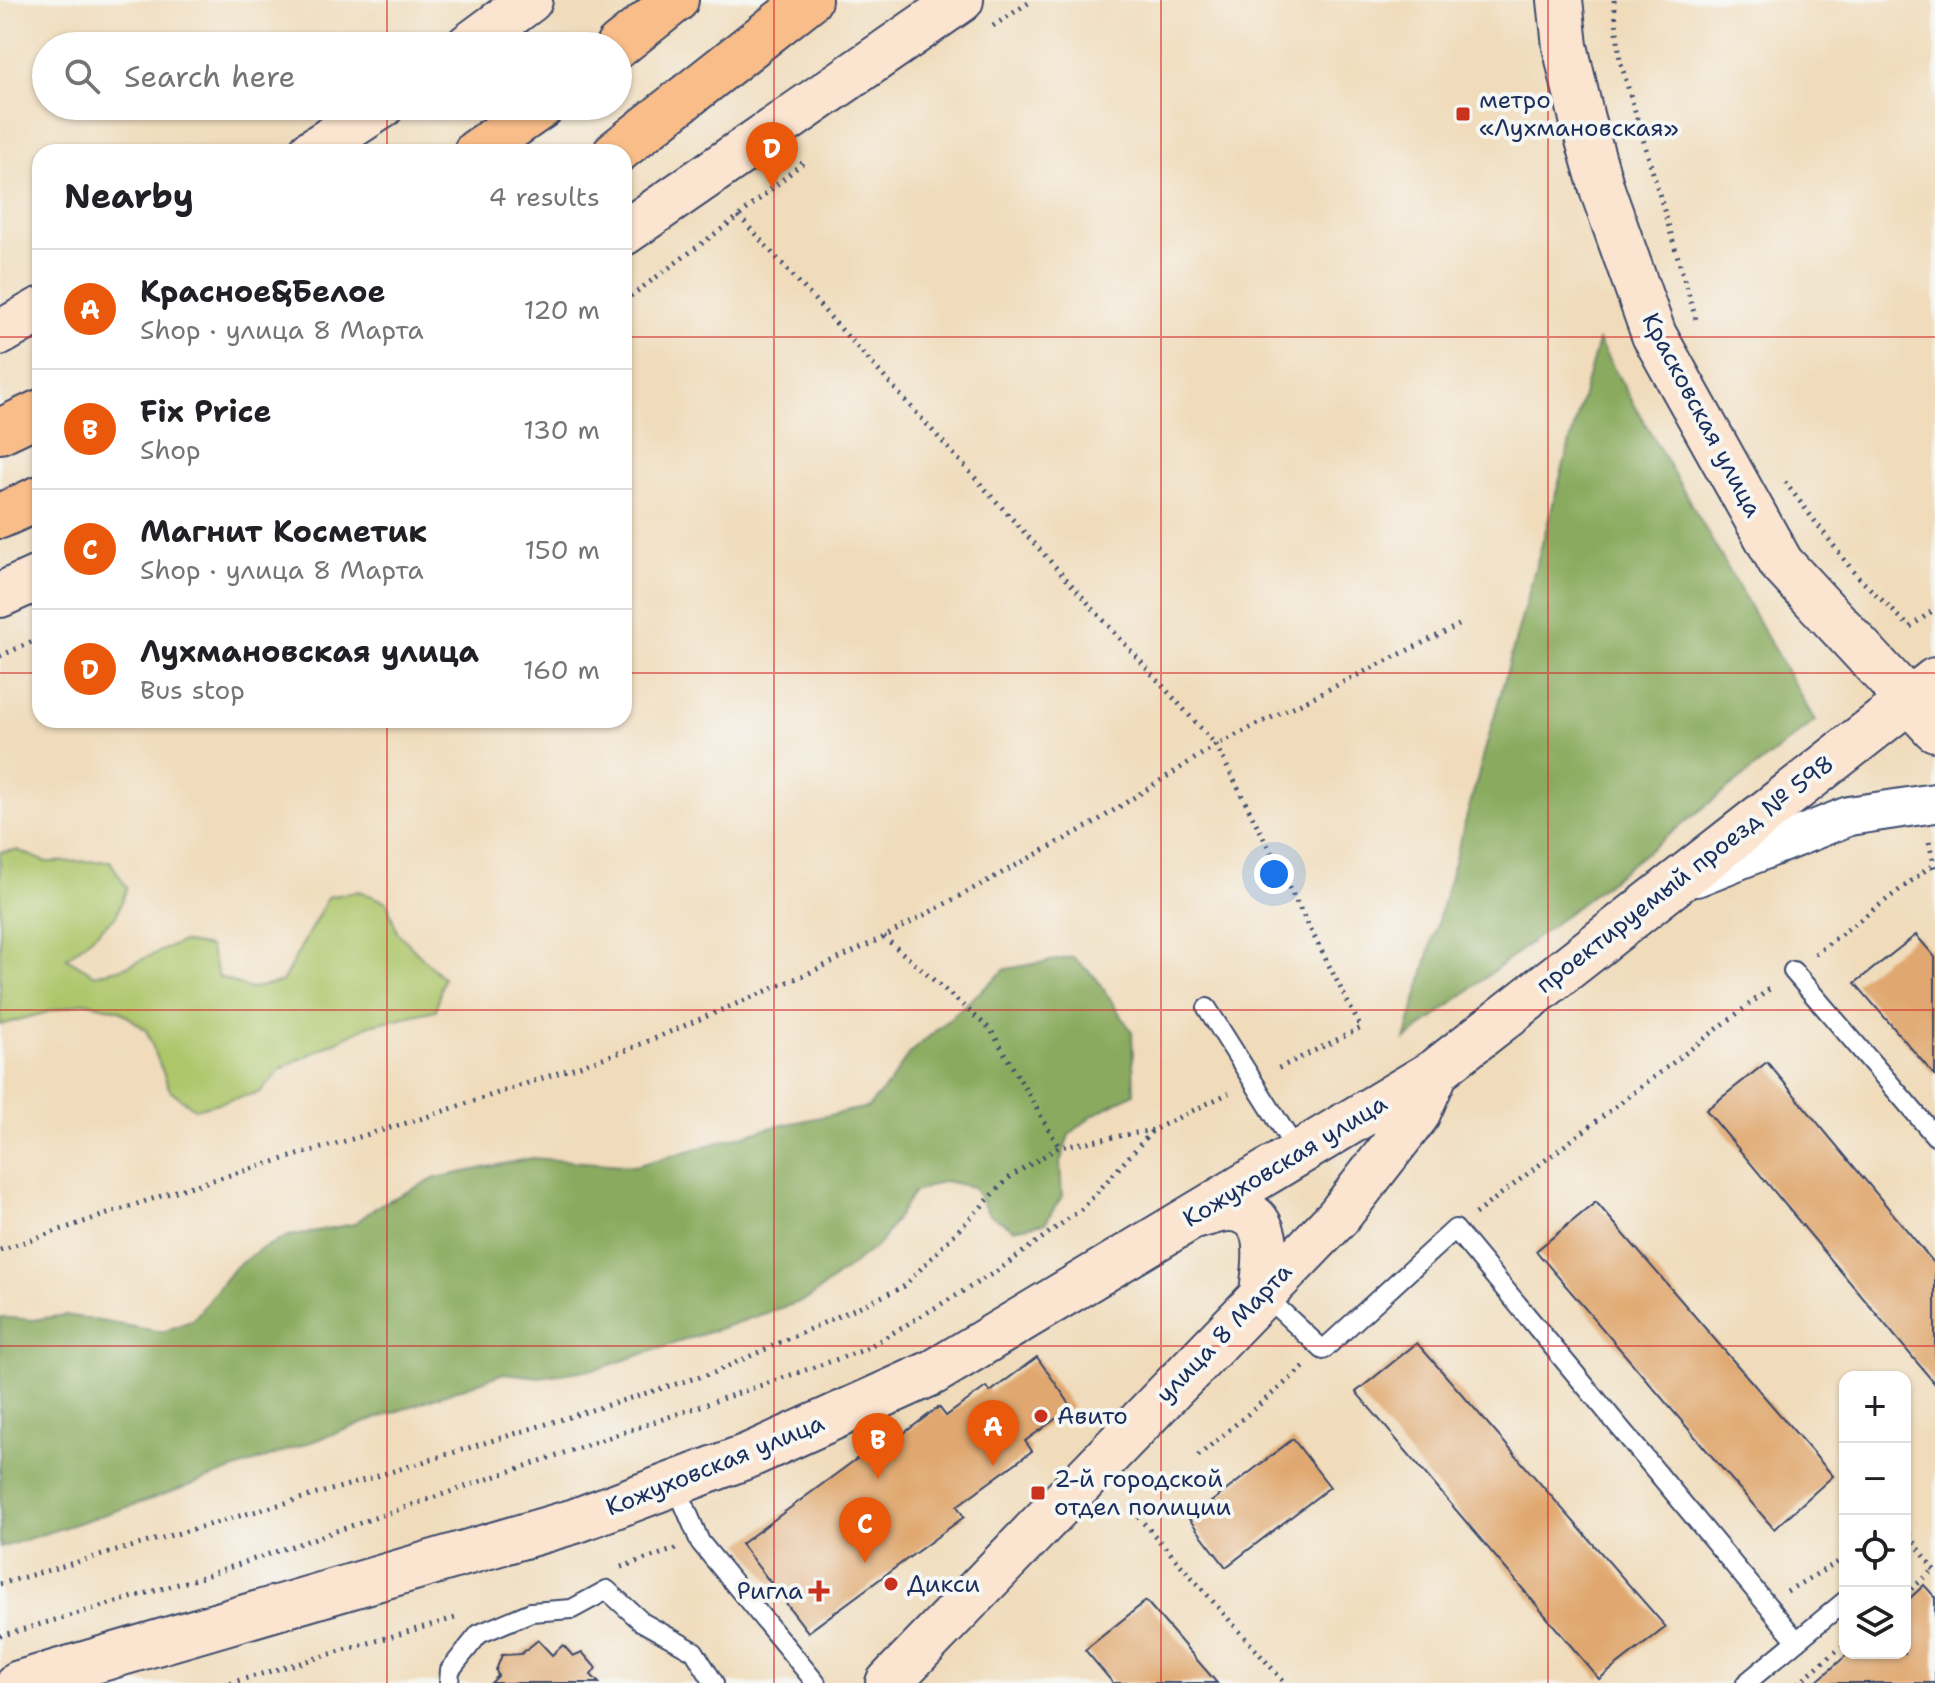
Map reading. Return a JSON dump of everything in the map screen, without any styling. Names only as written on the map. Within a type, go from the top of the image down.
[{"type":"highway","points":[[632,35],[676,0]]},
{"type":"highway","points":[[626,144],[809,0]]},
{"type":"highway","points":[[487,144],[522,120]]},
{"type":"highway","points":[[0,431],[32,416]]},
{"type":"highway","points":[[0,516],[32,502]]},
{"type":"street","points":[[487,32],[530,0]]},
{"type":"street","points":[[1543,0],[1565,46]]},
{"type":"street","name":"Красковская улица","points":[[1560,0],[1565,46],[1603,192],[1654,335],[1781,563],[1926,703]]},
{"type":"street","points":[[632,228],[971,17]]},
{"type":"street","points":[[323,144],[360,120]]},
{"type":"street","points":[[0,333],[32,315]]},
{"type":"street","points":[[0,595],[32,581]]},
{"type":"street","name":"проектируемый проезд № 598","points":[[1437,1070],[1667,888],[1926,703]]},
{"type":"street","points":[[1667,888],[1849,816],[1935,803]]},
{"type":"street","name":"Кожуховская улица","points":[[19,1683],[575,1521],[750,1455],[934,1372],[1437,1070]]},
{"type":"street","name":"улица 8 Марта","points":[[888,1683],[1338,1217],[1417,1115],[1437,1070]]},
{"type":"street","points":[[1192,1217],[1231,1209],[1248,1213],[1262,1226],[1267,1251],[1262,1293]]},
{"type":"lane","points":[[1793,971],[1935,1136]]},
{"type":"lane","points":[[1207,1008],[1298,1153]]},
{"type":"lane","points":[[1262,1293],[1323,1350],[1455,1229],[1797,1641]]},
{"type":"lane","points":[[675,1483],[700,1542],[816,1683]]},
{"type":"lane","points":[[449,1683],[450,1670],[479,1634],[531,1612],[572,1609],[607,1590],[642,1622],[694,1651],[714,1683]]},
{"type":"lane","points":[[1746,1683],[1839,1606]]},
{"type":"path","points":[[971,17],[1033,0]]},
{"type":"path","points":[[1614,0],[1624,74],[1699,328]]},
{"type":"path","points":[[632,295],[739,216],[817,151]]},
{"type":"path","points":[[0,1584],[345,1486],[715,1372],[903,1287],[1011,1176],[1059,1147],[1153,1130],[1361,1028],[1216,745],[739,216]]},
{"type":"path","points":[[1778,473],[1856,575],[1910,627],[1935,609]]},
{"type":"path","points":[[0,1250],[179,1190],[420,1119],[627,1050],[884,937],[1094,823],[1216,745],[1459,625]]},
{"type":"path","points":[[0,656],[32,642]]},
{"type":"path","points":[[1455,1229],[1934,865]]},
{"type":"path","points":[[884,937],[991,1030],[1059,1147]]},
{"type":"path","points":[[0,1636],[199,1578],[864,1350],[997,1271],[1083,1208],[1153,1130]]},
{"type":"path","points":[[1198,1456],[1323,1350]]},
{"type":"path","points":[[1133,1511],[1285,1683]]},
{"type":"path","points":[[1911,1537],[1935,1570],[1911,1589]]},
{"type":"path","points":[[1765,1603],[1839,1561]]},
{"type":"path","points":[[1798,1683],[1839,1649]]},
{"type":"green space","points":[[1598,341],[1815,721],[1405,1040]]},
{"type":"green space","points":[[17,850],[46,862],[110,861],[127,888],[116,916],[67,958],[95,975],[125,967],[181,942],[209,947],[219,977],[250,989],[282,982],[328,897],[359,891],[387,902],[397,932],[443,978],[436,1010],[370,1025],[282,1068],[260,1092],[195,1109],[170,1090],[146,1030],[119,1010],[85,1002],[0,1025],[0,852]]},
{"type":"green space","points":[[1073,957],[1096,978],[1132,1032],[1134,1093],[1093,1115],[1069,1135],[1060,1163],[1062,1196],[1045,1223],[1014,1229],[989,1214],[973,1187],[944,1181],[914,1192],[880,1243],[808,1299],[601,1368],[539,1377],[504,1373],[140,1503],[0,1548],[0,1317],[33,1320],[65,1315],[163,1332],[193,1320],[234,1268],[260,1249],[289,1236],[354,1224],[379,1205],[436,1178],[532,1158],[635,1166],[769,1128],[868,1107],[889,1084],[908,1055],[1006,969]]},
{"type":"building","points":[[1916,935],[1935,957],[1935,1076],[1855,983]]},
{"type":"building","points":[[1767,1062],[1935,1264],[1935,1384],[1706,1110]]},
{"type":"building","points":[[1596,1202],[1833,1476],[1774,1529],[1536,1251]]},
{"type":"building","points":[[1417,1343],[1666,1627],[1599,1679],[1356,1392]]},
{"type":"building","points":[[1037,1357],[1072,1407],[1025,1441],[1032,1451],[957,1506],[964,1517],[808,1632],[741,1544],[900,1427],[904,1433],[939,1407],[946,1416],[986,1387],[990,1392]]},
{"type":"building","points":[[1293,1439],[1330,1487],[1226,1567],[1189,1519]]},
{"type":"building","points":[[1924,1585],[1935,1597],[1935,1683],[1815,1683],[1842,1659],[1911,1659],[1911,1597]]},
{"type":"building","points":[[1146,1601],[1217,1683],[1113,1683],[1085,1650]]},
{"type":"building","points":[[538,1640],[552,1655],[563,1645],[573,1656],[582,1652],[596,1668],[591,1675],[599,1683],[491,1683],[498,1676],[496,1670],[502,1655],[521,1654]]},
{"type":"place","name":"метро «Лухмановская»","points":[[1463,114]]},
{"type":"place","name":"Лухмановская улица","points":[[772,188]]},
{"type":"place","name":"Авито","points":[[1041,1416]]},
{"type":"place","name":"Красное&Белое","points":[[993,1466]]},
{"type":"place","name":"Fix Price","points":[[878,1479]]},
{"type":"place","name":"2-й городской отдел полиции","points":[[1038,1493]]},
{"type":"place","name":"Магнит Косметик","points":[[865,1563]]},
{"type":"place","name":"Дикси","points":[[891,1584]]},
{"type":"place","name":"Ригла","points":[[819,1591]]}]
